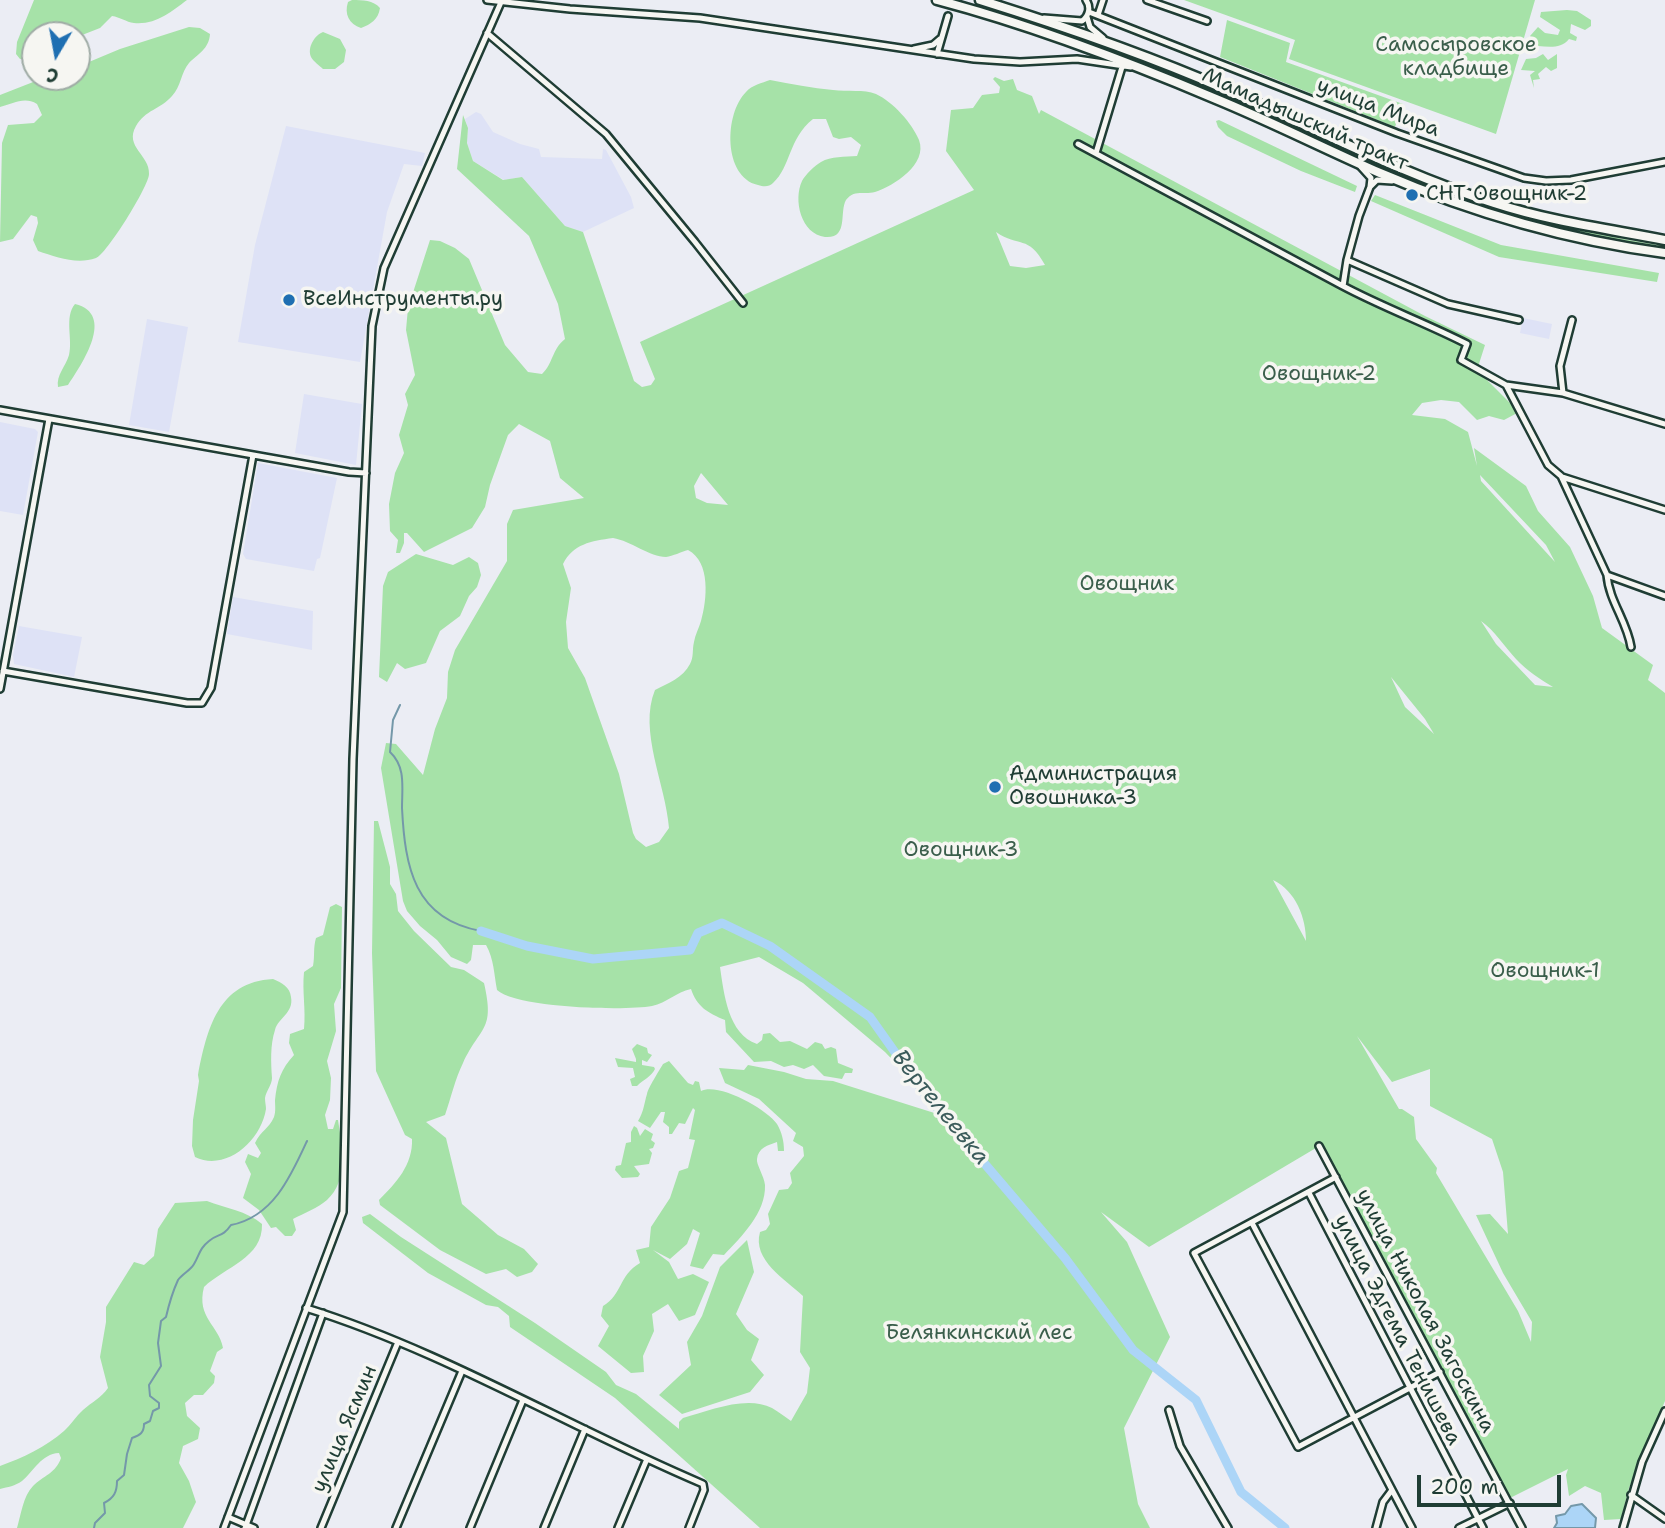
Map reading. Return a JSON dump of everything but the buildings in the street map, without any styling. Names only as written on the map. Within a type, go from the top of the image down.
[{"type":"main road","name":"Мамадышский тракт","points":[[937,0],[1028,28],[1138,67],[1218,99],[1405,183],[1487,214],[1540,229],[1665,253]]},
{"type":"main road","name":"Мамадышский тракт","points":[[980,0],[1110,43],[1223,88],[1382,160],[1456,190],[1544,216],[1665,240]]},
{"type":"street","points":[[487,0],[700,19],[996,61],[1077,59],[1138,67]]},
{"type":"street","points":[[1086,0],[1092,29],[1110,43]]},
{"type":"street","points":[[1098,15],[1103,0]]},
{"type":"street","points":[[1147,0],[1207,21]]},
{"type":"street","points":[[224,1528],[335,1238],[344,1202],[353,759],[372,326],[381,278],[502,1]]},
{"type":"street","points":[[1039,19],[1056,18],[1076,22],[1088,15]]},
{"type":"street","name":"улица Мира","points":[[1088,15],[1098,15],[1397,133],[1524,178],[1571,180],[1665,162]]},
{"type":"street","points":[[937,54],[948,16]]},
{"type":"street","points":[[487,33],[606,134],[743,303]]},
{"type":"street","points":[[909,50],[933,45],[942,37]]},
{"type":"street","points":[[1096,153],[1122,67]]},
{"type":"street","points":[[1079,144],[1343,286],[1466,344],[1461,360],[1506,385],[1563,393],[1665,424]]},
{"type":"street","points":[[1354,161],[1369,174],[1370,187]]},
{"type":"street","points":[[1343,286],[1347,260],[1370,187],[1377,180],[1405,183]]},
{"type":"street","points":[[1347,260],[1448,304],[1519,320]]},
{"type":"street","points":[[1563,393],[1560,366],[1572,320]]},
{"type":"street","points":[[1506,385],[1548,465],[1561,476],[1665,510]]},
{"type":"street","points":[[0,410],[366,473]]},
{"type":"street","points":[[0,689],[50,419]]},
{"type":"street","points":[[3,671],[187,704],[202,703],[211,688],[253,455]]},
{"type":"street","points":[[1561,476],[1607,575],[1609,591],[1629,636],[1631,647]]},
{"type":"street","points":[[1607,575],[1665,596]]},
{"type":"street","name":"улица Николая Загоскина","points":[[1319,1146],[1522,1528]]},
{"type":"street","points":[[1336,1177],[1194,1253],[1298,1447],[1440,1372]]},
{"type":"street","name":"улица Эдгема Тенишева","points":[[1309,1193],[1483,1528]]},
{"type":"street","points":[[1252,1223],[1412,1528]]},
{"type":"street","points":[[306,1308],[398,1342],[703,1484],[704,1490],[689,1528]]},
{"type":"street","points":[[246,1526],[323,1313]]},
{"type":"street","name":"улица Ясмин","points":[[321,1528],[398,1342]]},
{"type":"street","points":[[396,1528],[462,1371]]},
{"type":"street","points":[[470,1528],[523,1400]]},
{"type":"street","points":[[1169,1410],[1180,1446],[1228,1528]]},
{"type":"street","points":[[1623,1528],[1642,1462],[1665,1411]]},
{"type":"street","points":[[1659,1427],[1665,1431]]},
{"type":"street","points":[[544,1528],[585,1429]]},
{"type":"street","points":[[618,1528],[647,1459]]},
{"type":"street","points":[[1376,1528],[1383,1502],[1392,1490]]},
{"type":"street","points":[[1631,1495],[1665,1519]]},
{"type":"street","points":[[1460,1528],[1510,1503]]},
{"type":"street","points":[[228,1517],[254,1528]]},
{"type":"shaded area","points":[[476,112],[481,114],[493,132],[539,149],[541,157],[602,159],[603,149],[606,150],[634,208],[583,232],[565,226],[522,177],[504,180],[473,161],[467,143],[468,128],[465,119]]},
{"type":"shaded area","points":[[286,126],[425,153],[422,166],[404,164],[387,212],[360,362],[238,342],[255,245]]},
{"type":"shaded area","points":[[1523,318],[1552,324],[1549,339],[1520,333]]},
{"type":"shaded area","points":[[147,319],[188,327],[169,432],[129,425]]},
{"type":"shaded area","points":[[304,394],[362,404],[356,465],[295,453]]},
{"type":"shaded area","points":[[0,422],[35,429],[38,432],[23,515],[0,511]]},
{"type":"shaded area","points":[[258,463],[337,478],[320,558],[317,559],[314,571],[246,559],[243,554]]},
{"type":"shaded area","points":[[233,597],[313,611],[312,650],[227,634]]},
{"type":"shaded area","points":[[19,626],[82,637],[74,677],[14,664],[13,655]]},
{"type":"green space","points":[[34,0],[187,0],[163,17],[149,22],[134,23],[112,16],[100,28],[91,32],[91,21],[26,21]]},
{"type":"green space","points":[[352,0],[377,5],[380,8],[376,19],[361,28],[353,24],[347,11],[348,2]]},
{"type":"green space","points":[[944,0],[1014,18],[1137,60],[1226,96],[1401,174],[1488,206],[1546,222],[1665,248],[1563,229],[1464,201],[1398,175],[1173,76],[1076,41]]},
{"type":"green space","name":"Самосыровское кладбище","points":[[1184,0],[1535,0],[1496,134],[1289,59],[1295,40]]},
{"type":"green space","points":[[1577,11],[1591,20],[1591,26],[1585,30],[1571,24],[1570,33],[1577,37],[1576,41],[1569,39],[1559,46],[1538,46],[1530,36],[1538,27],[1545,33],[1558,35],[1560,30],[1540,17],[1541,12]]},
{"type":"green space","points":[[1227,20],[1290,43],[1286,62],[1403,104],[1395,127],[1220,57]]},
{"type":"green space","points":[[189,27],[200,28],[210,34],[208,44],[186,67],[172,96],[144,116],[136,126],[133,140],[146,161],[149,174],[126,219],[101,254],[89,260],[59,258],[38,251],[33,240],[37,217],[31,215],[13,239],[0,242],[2,143],[8,125],[34,123],[42,115],[37,104],[28,101],[0,107],[0,95],[21,87],[21,91],[91,91],[91,61]]},
{"type":"green space","points":[[21,32],[21,59],[16,54]]},
{"type":"green space","points":[[323,32],[340,39],[346,50],[344,62],[335,69],[323,69],[311,57],[312,42]]},
{"type":"green space","points":[[1543,54],[1548,60],[1557,54],[1557,68],[1551,71],[1546,67],[1538,74],[1540,79],[1533,80],[1534,88],[1530,75],[1535,71],[1521,70],[1526,59]]},
{"type":"green space","points":[[993,79],[1013,79],[1017,90],[1032,96],[1039,114],[1041,110],[1425,316],[1485,345],[1477,370],[1519,412],[1504,420],[1489,416],[1477,420],[1459,402],[1441,400],[1422,403],[1412,415],[1445,419],[1468,432],[1477,466],[1474,448],[1526,486],[1538,511],[1570,547],[1593,596],[1602,628],[1653,665],[1648,680],[1665,693],[1665,1401],[1629,1488],[1621,1519],[1604,1520],[1601,1493],[1585,1486],[1569,1496],[1566,1475],[1568,1469],[1510,1498],[1321,1145],[1149,1247],[1101,1212],[1127,1242],[1170,1337],[1124,1428],[1138,1504],[1150,1528],[760,1528],[615,1398],[510,1327],[509,1316],[498,1307],[486,1305],[428,1273],[363,1223],[362,1217],[370,1214],[606,1372],[616,1385],[636,1394],[679,1429],[679,1422],[683,1418],[716,1408],[751,1403],[772,1408],[791,1421],[807,1393],[810,1368],[800,1352],[803,1296],[765,1260],[759,1242],[760,1232],[766,1230],[770,1224],[768,1214],[779,1190],[788,1189],[792,1183],[790,1173],[804,1156],[803,1147],[793,1141],[796,1133],[759,1099],[725,1083],[719,1068],[744,1070],[748,1065],[806,1079],[833,1081],[947,1117],[885,1052],[803,983],[759,957],[720,967],[729,1012],[740,1032],[757,1044],[762,1040],[763,1034],[770,1033],[780,1042],[790,1041],[807,1049],[815,1042],[822,1044],[825,1049],[831,1047],[836,1049],[838,1063],[853,1069],[852,1073],[845,1073],[842,1079],[824,1076],[813,1065],[804,1069],[793,1065],[784,1067],[771,1061],[754,1062],[726,1032],[725,1020],[704,1009],[691,989],[657,1005],[638,1007],[572,1007],[508,996],[497,990],[486,945],[473,945],[471,960],[467,964],[451,957],[407,911],[403,901],[381,768],[386,743],[396,744],[423,775],[435,729],[447,698],[448,672],[455,650],[507,561],[507,524],[513,510],[584,498],[560,478],[550,441],[519,424],[508,435],[485,507],[472,528],[424,552],[404,533],[400,553],[396,553],[398,540],[390,531],[389,504],[395,473],[404,453],[399,435],[408,405],[405,394],[415,375],[406,330],[408,308],[430,240],[440,241],[469,259],[505,345],[528,372],[542,374],[557,347],[565,339],[558,304],[529,236],[457,169],[463,115],[468,128],[467,143],[473,161],[503,180],[522,177],[565,226],[583,232],[634,381],[642,387],[651,385],[655,379],[640,342],[974,190],[946,151],[951,110],[973,108],[982,95],[999,93],[1000,87]],"holes":[[[996,232],[1028,245],[1045,265],[1026,268],[1010,266]],[[701,473],[728,505],[707,503],[696,498],[694,486]],[[1480,475],[1546,545],[1555,562],[1481,481]],[[613,538],[666,557],[688,550],[701,563],[704,572],[705,603],[691,661],[679,677],[655,690],[651,706],[651,740],[669,828],[659,842],[646,847],[633,833],[619,774],[585,678],[568,648],[566,622],[571,588],[563,564],[577,548]],[[1481,621],[1520,663],[1553,687],[1535,685],[1496,644]],[[1391,677],[1425,719],[1434,734],[1405,707]],[[1273,880],[1294,898],[1302,914],[1306,941]],[[1357,1036],[1392,1082],[1430,1069],[1430,1106],[1492,1139],[1503,1172],[1508,1234],[1490,1214],[1476,1215],[1503,1273],[1532,1322],[1531,1342],[1518,1311],[1436,1173],[1437,1168],[1416,1139],[1414,1117],[1399,1109]]]},
{"type":"green space","points":[[770,80],[876,94],[901,114],[919,140],[919,157],[908,173],[883,189],[871,193],[856,193],[846,200],[842,224],[833,236],[817,235],[810,230],[801,215],[799,189],[806,176],[821,162],[857,156],[861,145],[851,137],[833,137],[826,119],[813,119],[799,135],[779,176],[766,186],[747,180],[738,170],[733,158],[731,129],[739,102],[751,88]]},
{"type":"green space","points":[[1219,120],[1357,186],[1355,192],[1301,171],[1227,136],[1218,127],[1216,121]]},
{"type":"green space","points":[[1375,195],[1501,245],[1659,273],[1657,282],[1499,257],[1371,201]]},
{"type":"green space","points":[[75,304],[87,309],[93,318],[92,340],[68,385],[58,387],[69,355],[69,322]]},
{"type":"green space","points":[[416,554],[453,565],[469,557],[478,563],[481,575],[460,616],[440,631],[426,663],[405,669],[397,663],[387,682],[379,677],[383,586],[388,572]]},
{"type":"green space","points":[[374,821],[378,821],[398,911],[414,931],[451,967],[464,970],[484,983],[488,1010],[484,1027],[460,1069],[445,1115],[426,1122],[446,1138],[462,1204],[498,1235],[524,1249],[538,1264],[532,1272],[517,1277],[506,1269],[486,1274],[440,1250],[380,1205],[379,1200],[397,1180],[410,1157],[412,1139],[405,1135],[376,1071],[372,953]]},
{"type":"green space","points":[[336,904],[342,907],[341,988],[334,1004],[336,1031],[327,1061],[331,1078],[330,1100],[325,1115],[328,1129],[333,1129],[338,1120],[342,1151],[341,1173],[339,1183],[327,1200],[293,1219],[296,1230],[292,1236],[285,1236],[276,1227],[271,1228],[259,1210],[243,1198],[251,1174],[245,1162],[248,1154],[258,1158],[261,1153],[255,1143],[274,1117],[278,1081],[294,1055],[289,1043],[290,1034],[304,1029],[304,972],[313,966],[316,938],[323,935],[330,907]]},
{"type":"green space","points":[[273,979],[287,988],[291,1003],[273,1036],[272,1081],[265,1098],[263,1121],[250,1142],[230,1157],[207,1161],[195,1157],[192,1146],[198,1075],[211,1025],[227,999],[239,989],[254,982]]},
{"type":"green space","points":[[637,1044],[647,1048],[652,1055],[647,1062],[642,1060],[642,1065],[655,1069],[637,1086],[632,1086],[630,1079],[635,1077],[633,1068],[618,1067],[615,1058],[636,1062],[632,1049]]},
{"type":"green space","points":[[669,1061],[688,1083],[693,1085],[695,1081],[699,1082],[701,1091],[719,1090],[742,1098],[772,1118],[782,1137],[784,1151],[778,1151],[777,1142],[759,1152],[757,1161],[765,1185],[761,1205],[751,1224],[724,1255],[713,1254],[703,1269],[690,1266],[700,1233],[693,1229],[687,1244],[670,1259],[653,1250],[669,1262],[678,1279],[693,1274],[709,1282],[695,1315],[679,1321],[668,1304],[652,1314],[654,1331],[643,1356],[644,1372],[631,1373],[598,1346],[609,1326],[601,1316],[603,1306],[640,1263],[636,1250],[649,1247],[651,1227],[670,1198],[679,1171],[688,1168],[695,1140],[689,1139],[695,1110],[693,1108],[685,1124],[679,1123],[672,1134],[669,1134],[669,1127],[663,1122],[665,1112],[661,1112],[650,1128],[638,1121],[651,1084],[663,1064]]},
{"type":"green space","points":[[634,1126],[640,1136],[645,1129],[653,1134],[651,1140],[655,1143],[653,1148],[649,1149],[652,1153],[649,1164],[634,1166],[640,1174],[638,1177],[622,1178],[615,1170],[616,1166],[621,1165],[626,1143],[631,1142]]},
{"type":"green space","points":[[207,1201],[243,1213],[262,1224],[261,1236],[250,1254],[204,1287],[202,1298],[205,1314],[223,1348],[217,1352],[210,1371],[215,1376],[214,1383],[203,1395],[194,1395],[185,1403],[187,1416],[200,1428],[198,1439],[183,1446],[179,1463],[196,1502],[183,1528],[17,1528],[30,1490],[53,1471],[61,1458],[59,1453],[47,1456],[22,1481],[0,1489],[0,1466],[50,1442],[108,1388],[100,1357],[106,1307],[134,1262],[144,1265],[154,1256],[158,1229],[175,1203]]},
{"type":"green space","points":[[747,1240],[754,1272],[736,1314],[747,1330],[759,1339],[751,1360],[764,1375],[750,1392],[682,1414],[659,1395],[691,1365],[687,1342],[702,1316],[720,1267]]},
{"type":"water","points":[[1582,1504],[1596,1518],[1595,1528],[1554,1528],[1557,1523],[1556,1516],[1565,1514],[1571,1506]]},
{"type":"waterway","points":[[400,705],[393,720],[390,752],[401,771],[406,850],[411,870],[427,902],[441,915],[458,925],[481,931]]},
{"type":"waterway","name":"Вертелеевка","points":[[481,931],[527,946],[593,959],[690,950],[698,933],[722,923],[770,946],[870,1017],[921,1089],[1065,1258],[1133,1350],[1196,1400],[1241,1492],[1285,1528]]},
{"type":"waterway","points":[[94,1528],[95,1523],[105,1513],[104,1503],[113,1497],[117,1481],[124,1475],[132,1438],[141,1433],[144,1424],[150,1421],[153,1411],[159,1408],[159,1403],[150,1396],[149,1385],[161,1366],[158,1343],[161,1321],[166,1317],[178,1280],[193,1266],[201,1249],[209,1241],[225,1232],[231,1225],[246,1221],[269,1204],[287,1181],[307,1141]]},
{"type":"tunnel","points":[[948,16],[953,0]]},
{"type":"place","name":"СНТ Овощник-2","points":[[1412,195]]},
{"type":"place","name":"ВсеИнструменты.ру","points":[[289,300]]},
{"type":"place","name":"Администрация Овошника-3","points":[[995,787]]},
{"type":"park label","name":"Овощник-2","points":[[1319,375]]},
{"type":"park label","name":"Овощник","points":[[1127,585]]},
{"type":"park label","name":"Овощник-3","points":[[961,851]]},
{"type":"park label","name":"Овощник-1","points":[[1545,972]]},
{"type":"park label","name":"Белянкинский лес","points":[[979,1334]]}]
